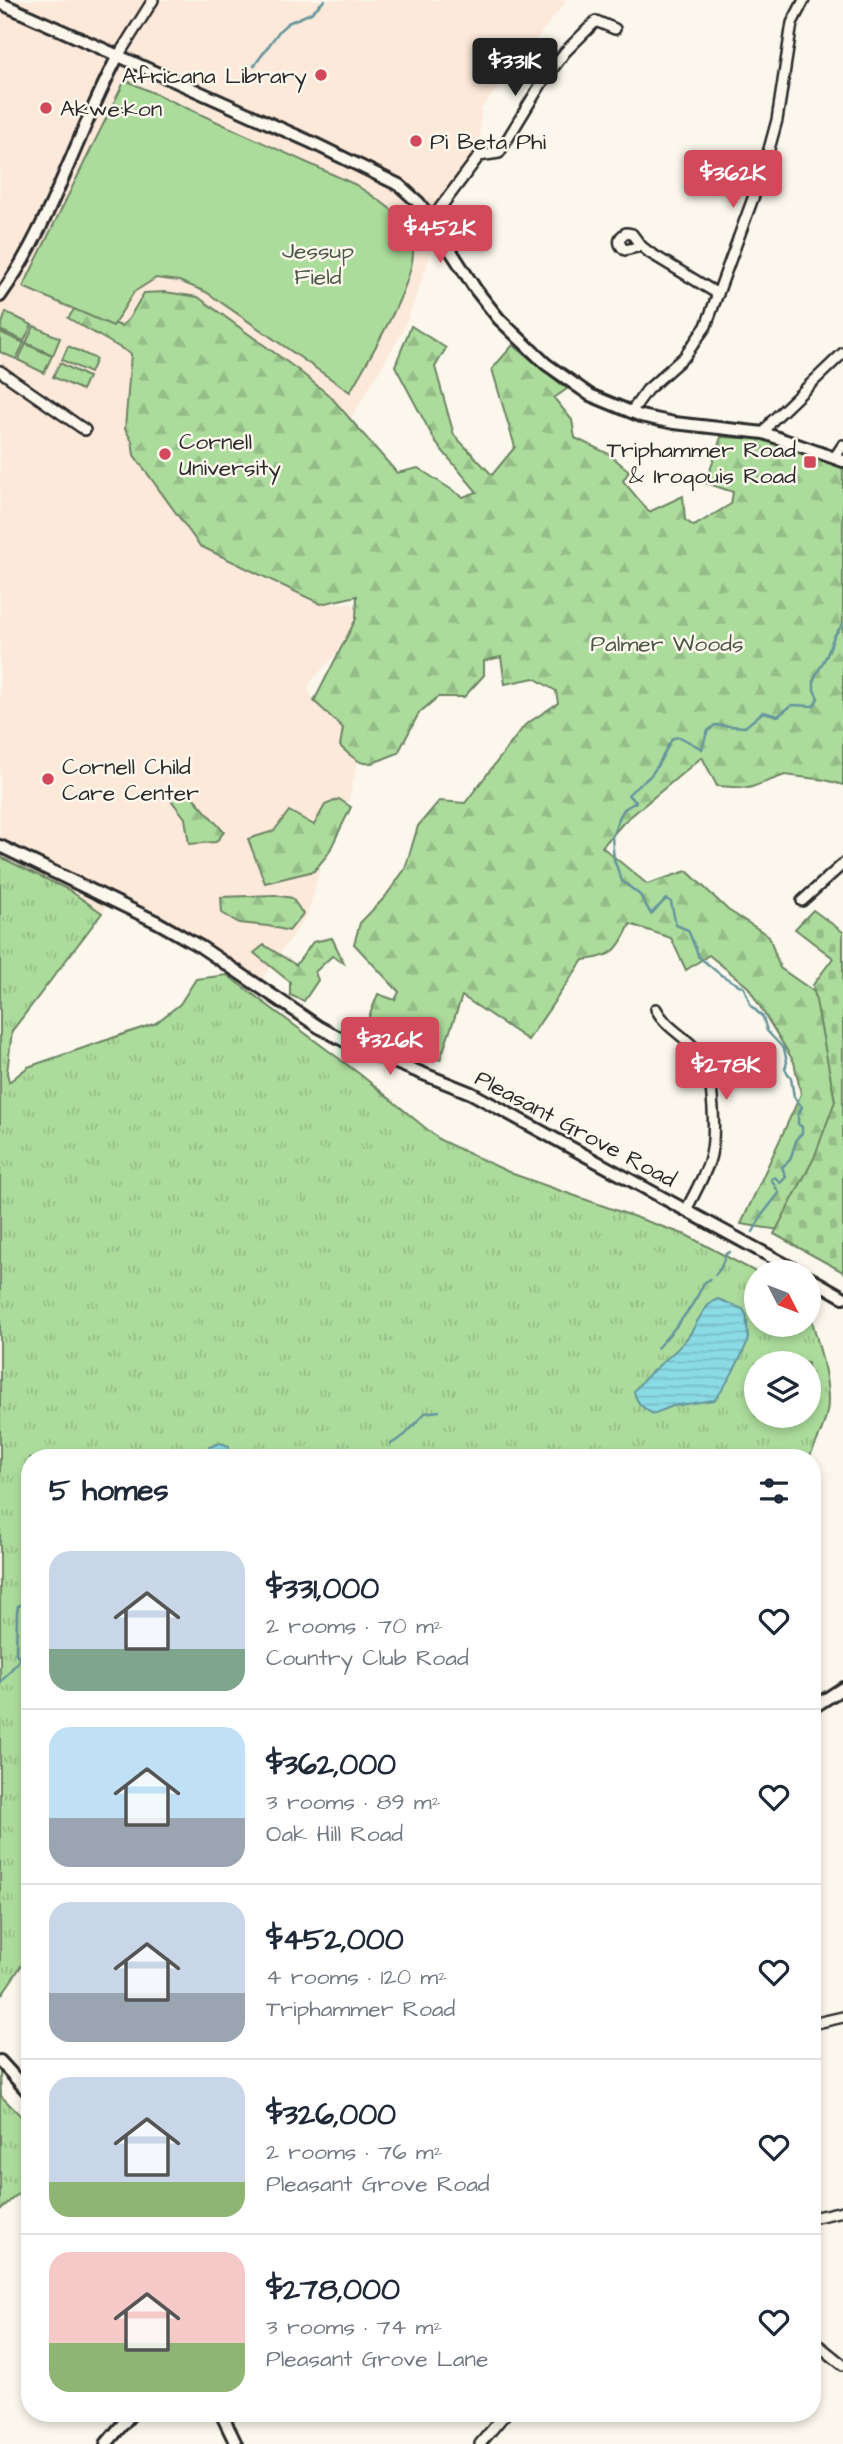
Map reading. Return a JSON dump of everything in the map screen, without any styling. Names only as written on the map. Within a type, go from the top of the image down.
[{"type":"street","points":[[0,296],[40,226],[118,56],[153,0]]},
{"type":"street","points":[[631,412],[647,390],[685,356],[706,326],[764,171],[777,120],[788,39],[795,15],[804,0]]},
{"type":"street","points":[[0,3],[388,179],[413,198],[432,220],[475,290],[527,348],[590,394],[631,412],[674,423],[764,433],[839,459],[843,445]]},
{"type":"street","points":[[432,220],[480,156],[499,153],[541,83],[565,52],[596,21],[615,29]]},
{"type":"street","points":[[641,246],[718,294]]},
{"type":"street","points":[[764,433],[772,421],[843,353]]},
{"type":"street","points":[[0,372],[85,430]]},
{"type":"street","name":"Pleasant Grove Road","points":[[0,846],[158,922],[201,947],[319,1027],[354,1046],[471,1093],[777,1260]]},
{"type":"street","points":[[802,901],[843,864]]},
{"type":"street","points":[[656,1009],[668,1027],[700,1055],[709,1082],[713,1119],[710,1155],[686,1210]]},
{"type":"street","points":[[821,1285],[843,1297]]},
{"type":"street","points":[[821,1702],[843,1688]]},
{"type":"street","points":[[821,2022],[843,2017]]},
{"type":"street","points":[[0,2061],[21,2084]]},
{"type":"street","points":[[821,2216],[843,2211]]},
{"type":"street","points":[[821,2347],[843,2365]]},
{"type":"street","points":[[106,2444],[124,2422]]},
{"type":"street","points":[[225,2422],[236,2444]]},
{"type":"street","points":[[480,2444],[498,2422]]},
{"type":"shaded area","name":"Cornell University","points":[[0,0],[567,0],[481,109],[479,157],[432,222],[431,254],[403,331],[257,576],[321,604],[353,604],[357,610],[352,633],[308,689],[314,701],[337,718],[343,728],[341,746],[357,763],[348,803],[323,856],[308,914],[260,981],[188,932],[138,904],[114,895],[12,1031],[7,1073],[9,1082],[0,1091]]},
{"type":"green space","name":"Jessup Field","points":[[125,80],[356,185],[389,208],[403,222],[412,240],[413,255],[409,274],[392,317],[350,392],[206,292],[179,281],[156,278],[134,292],[113,326],[23,287]]},
{"type":"green space","name":"Palmer Woods","points":[[165,292],[198,297],[298,370],[331,397],[397,473],[418,468],[463,497],[477,492],[436,443],[395,366],[411,326],[446,348],[435,367],[454,435],[492,475],[515,447],[492,369],[513,345],[567,389],[554,398],[572,420],[575,438],[609,454],[629,471],[623,481],[649,512],[683,496],[685,520],[694,526],[731,504],[733,492],[706,483],[721,437],[785,440],[843,467],[843,785],[785,775],[749,788],[717,786],[702,757],[624,822],[602,847],[647,884],[687,871],[728,910],[769,936],[780,968],[819,995],[842,1109],[779,1230],[741,1224],[801,1094],[794,1062],[748,987],[709,955],[686,970],[671,938],[630,924],[622,941],[613,951],[601,957],[583,960],[528,1040],[462,996],[440,1060],[386,1042],[368,1019],[378,994],[395,1000],[399,992],[354,944],[360,923],[385,897],[405,869],[418,826],[439,801],[465,803],[525,725],[558,703],[556,691],[534,678],[505,684],[501,657],[484,661],[484,675],[464,697],[438,697],[419,713],[398,753],[367,763],[356,759],[340,746],[343,728],[314,701],[356,619],[357,596],[321,604],[200,546],[134,455],[132,441],[125,429],[131,354],[68,318],[76,307],[121,326],[128,320],[144,293]]},
{"type":"green space","points":[[6,312],[32,325],[24,341],[0,330]]},
{"type":"green space","points":[[34,326],[60,338],[53,355],[26,343]]},
{"type":"green space","points":[[0,332],[24,343],[16,359],[0,352]]},
{"type":"green space","points":[[26,344],[52,356],[44,373],[18,360]]},
{"type":"green space","points":[[68,346],[96,359],[90,373],[62,360]]},
{"type":"green space","points":[[60,363],[88,377],[82,390],[53,377]]},
{"type":"green space","points":[[167,795],[192,796],[224,832],[216,842],[189,844],[185,818]]},
{"type":"green space","points":[[339,799],[351,807],[328,854],[314,871],[265,883],[248,839],[274,831],[289,811],[314,825],[325,805]]},
{"type":"green space","points":[[0,857],[69,890],[102,913],[12,1031],[7,1073],[9,1082],[28,1067],[156,1023],[180,1004],[196,979],[227,975],[361,1075],[440,1140],[513,1174],[686,1235],[744,1266],[744,1337],[816,1337],[820,1351],[744,1351],[744,1428],[821,1428],[821,1355],[828,1401],[824,1423],[814,1449],[21,1449],[21,1966],[0,1997]]},
{"type":"green space","points":[[275,895],[292,898],[303,914],[289,931],[239,923],[222,913],[221,897]]},
{"type":"green space","points":[[813,910],[843,932],[843,1272],[774,1234],[814,1158],[835,1101],[813,985],[833,958],[795,929]]},
{"type":"green space","points":[[332,938],[344,963],[332,956],[315,972],[318,980],[304,1001],[290,995],[290,982],[254,953],[264,945],[296,965],[313,942]]},
{"type":"green space","points":[[0,2072],[1,2096],[21,2116],[21,2191],[0,2210]]},
{"type":"water","points":[[718,1299],[744,1311],[744,1337],[748,1337],[734,1370],[714,1400],[673,1406],[653,1414],[646,1410],[636,1399],[634,1391],[682,1344],[704,1310]]},
{"type":"water","points":[[220,1443],[229,1446],[229,1449],[208,1449]]},
{"type":"waterway","points":[[254,66],[280,30],[288,23],[311,13],[325,0]]},
{"type":"waterway","points":[[753,1232],[779,1193],[771,1179],[775,1177],[780,1183],[786,1177],[782,1167],[790,1160],[797,1138],[802,1133],[802,1127],[798,1124],[802,1107],[794,1097],[791,1078],[785,1069],[787,1062],[784,1049],[767,1031],[763,1017],[751,1006],[744,988],[721,975],[699,957],[688,930],[676,925],[671,902],[666,899],[651,914],[640,895],[622,881],[614,860],[612,837],[624,809],[636,802],[628,795],[653,772],[673,738],[680,737],[702,749],[707,732],[715,725],[745,727],[763,712],[778,716],[792,705],[814,706],[818,698],[814,690],[814,679],[834,636],[843,624]]},
{"type":"waterway","points":[[715,1275],[726,1254],[730,1252]]},
{"type":"waterway","points":[[657,1348],[683,1318],[704,1283],[710,1279]]},
{"type":"waterway","points":[[391,1444],[405,1435],[425,1413],[439,1411]]},
{"type":"waterway","points":[[0,1683],[20,1659],[16,1653],[17,1612],[18,1606],[21,1605]]},
{"type":"place","name":"Africana Library","points":[[321,75]]},
{"type":"place","name":"Akwe:kon","points":[[46,108]]},
{"type":"place","name":"Pi Beta Phi","points":[[416,141]]},
{"type":"place","name":"Cornell University","points":[[165,454]]},
{"type":"place","name":"Triphammer Road & Iroqouis Road","points":[[810,462]]},
{"type":"place","name":"Cornell Child Care Center","points":[[48,779]]}]
